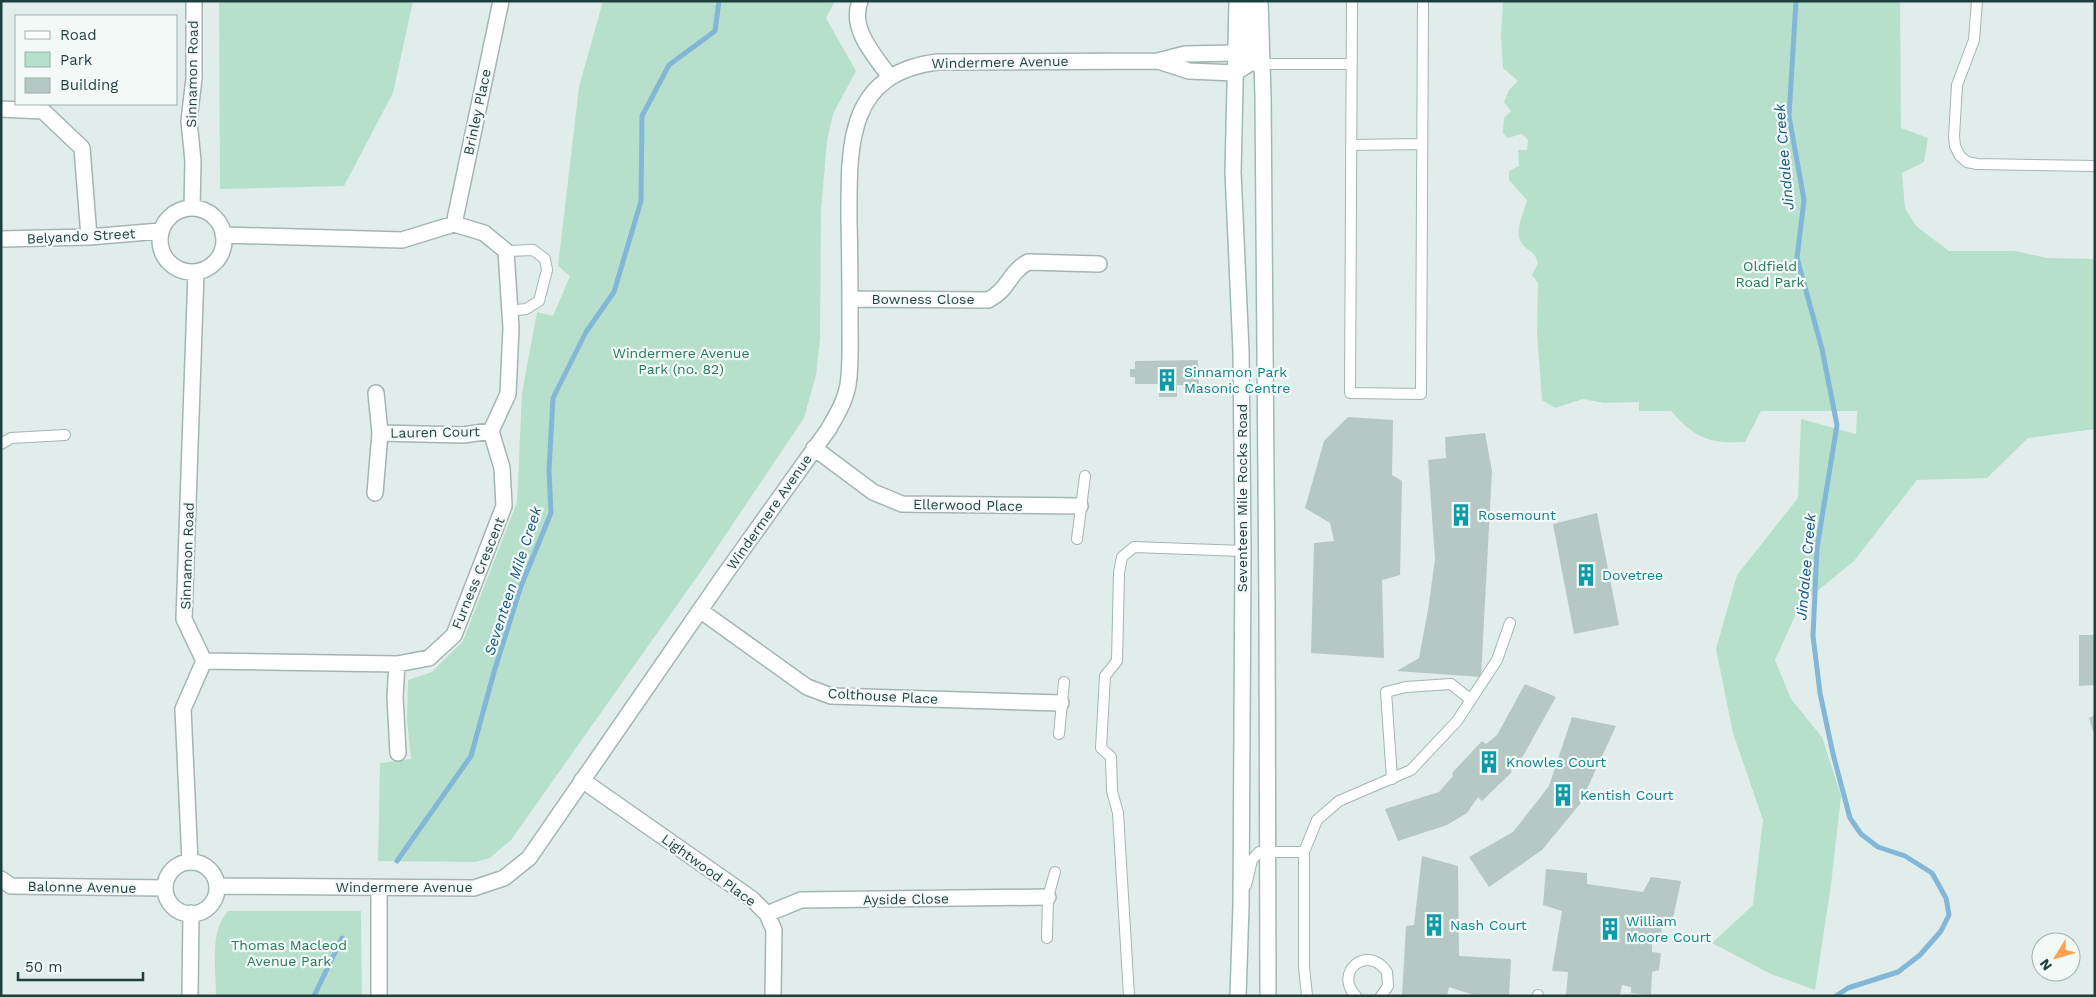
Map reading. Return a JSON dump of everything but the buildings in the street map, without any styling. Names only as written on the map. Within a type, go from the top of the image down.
[{"type":"street","name":"Sinnamon Road","points":[[192,208],[193,161],[189,121],[194,78],[194,1]]},
{"type":"street","name":"Brinley Place","points":[[454,224],[501,1]]},
{"type":"street","points":[[860,1],[858,15],[862,35],[890,77]]},
{"type":"street","name":"Seventeen Mile Rocks Road","points":[[1237,1],[1234,73],[1234,172],[1241,351],[1242,551],[1241,906],[1238,996]]},
{"type":"street","points":[[1248,1],[1256,63]]},
{"type":"street","name":"Seventeen Mile Rocks Road","points":[[1260,1],[1256,63],[1268,996]]},
{"type":"street","points":[[1158,61],[1185,54],[1235,53],[1256,63]]},
{"type":"street","points":[[1158,61],[1189,71],[1234,73],[1256,63]]},
{"type":"street","name":"Windermere Avenue","points":[[216,886],[474,888],[504,878],[529,858],[837,413],[847,386],[850,299],[849,171],[852,138],[861,111],[869,97],[890,77],[911,67],[938,62],[1158,61]]},
{"type":"street","points":[[1,109],[43,111],[82,148],[89,237]]},
{"type":"street","points":[[182,209],[203,210],[213,216],[220,224],[224,235],[220,255],[206,269],[196,272],[181,270],[167,261],[159,242],[160,231],[172,214],[182,209]]},
{"type":"street","points":[[224,235],[402,240],[454,224],[484,233],[506,251],[510,328],[508,394],[491,431]]},
{"type":"street","name":"Belyando Street","points":[[1,239],[89,237],[160,231]]},
{"type":"street","name":"Bowness Close","points":[[850,299],[988,300],[1000,294],[1018,267],[1028,262],[1098,264]]},
{"type":"street","name":"Sinnamon Road","points":[[196,272],[184,619],[204,661]]},
{"type":"street","name":"Lauren Court","points":[[375,493],[380,433],[376,394]]},
{"type":"street","name":"Furness Crescent","points":[[204,661],[397,664],[429,658],[454,634],[504,506],[502,468],[491,431]]},
{"type":"street","name":"Lauren Court","points":[[380,433],[463,434],[491,431]]},
{"type":"street","name":"Ellerwood Place","points":[[814,448],[873,492],[902,504],[1080,506]]},
{"type":"street","name":"Colthouse Place","points":[[701,611],[807,687],[831,696],[1061,703]]},
{"type":"street","points":[[190,862],[183,709],[204,661]]},
{"type":"street","points":[[397,664],[395,697],[398,753]]},
{"type":"street","name":"Lightwood Place","points":[[582,780],[752,899],[767,914],[774,930],[773,996]]},
{"type":"street","points":[[190,862],[205,866],[215,878],[216,886],[216,893],[210,905],[198,913],[191,914],[172,906],[164,888],[169,872],[182,863],[190,862]]},
{"type":"street","name":"Balonne Avenue","points":[[1,879],[11,886],[164,888]]},
{"type":"street","points":[[378,888],[379,996]]},
{"type":"street","name":"Ayside Close","points":[[767,914],[801,900],[1048,897]]},
{"type":"street","points":[[190,996],[191,914]]},
{"type":"lane","points":[[1352,1],[1350,393],[1421,394],[1423,1]]},
{"type":"lane","points":[[1977,1],[1974,40],[1956,85],[1954,136],[1955,146],[1960,156],[1967,162],[1976,164],[2095,166]]},
{"type":"lane","points":[[1256,63],[1351,64]]},
{"type":"lane","points":[[1351,145],[1422,144]]},
{"type":"lane","points":[[506,251],[533,250],[545,259],[547,270],[539,301],[526,309],[508,310]]},
{"type":"lane","points":[[1,444],[11,438],[65,435]]},
{"type":"lane","points":[[1077,540],[1085,476]]},
{"type":"lane","points":[[1129,996],[1118,813],[1112,791],[1111,757],[1101,748],[1105,676],[1117,661],[1119,573],[1122,557],[1134,547],[1242,551]]},
{"type":"lane","points":[[1307,996],[1304,967],[1304,852],[1317,820],[1339,801],[1411,770],[1457,721],[1497,660],[1510,623]]},
{"type":"lane","points":[[1059,734],[1064,682]]},
{"type":"lane","points":[[1392,779],[1386,692],[1406,687],[1451,684],[1471,700]]},
{"type":"lane","points":[[1241,906],[1252,860],[1259,852],[1304,852]]},
{"type":"lane","points":[[1046,938],[1048,897],[1055,872]]},
{"type":"lane","points":[[1355,996],[1349,984],[1350,972],[1358,962],[1370,960],[1377,962],[1387,972],[1388,986],[1381,996]]},
{"type":"green space","points":[[219,1],[413,1],[393,93],[344,186],[220,189]]},
{"type":"green space","name":"Windermere Avenue Park (no. 82)","points":[[603,1],[835,1],[826,18],[856,71],[833,114],[827,141],[821,210],[820,338],[816,375],[804,418],[706,564],[511,840],[490,858],[475,862],[378,861],[380,763],[411,759],[407,720],[408,680],[432,672],[463,641],[517,502],[522,393],[537,312],[553,316],[570,276],[558,266],[579,87]]},
{"type":"green space","name":"Oldfield Road Park","points":[[1503,1],[1900,1],[1901,128],[1928,138],[1924,162],[1902,173],[1905,208],[1916,226],[1949,251],[2015,251],[2047,258],[2095,259],[2095,429],[2028,438],[1987,478],[1917,480],[1854,561],[1800,605],[1775,660],[1791,699],[1822,737],[1841,796],[1831,885],[1815,990],[1771,974],[1712,943],[1753,905],[1763,820],[1733,733],[1716,649],[1737,575],[1798,498],[1801,419],[1856,434],[1857,411],[1761,411],[1745,442],[1722,442],[1695,433],[1671,411],[1639,411],[1639,402],[1604,403],[1583,399],[1555,408],[1542,400],[1537,332],[1538,283],[1532,275],[1538,263],[1534,254],[1523,245],[1519,235],[1520,223],[1527,200],[1509,180],[1509,171],[1519,166],[1518,150],[1527,150],[1528,140],[1522,134],[1507,138],[1503,133],[1504,118],[1511,111],[1504,102],[1509,90],[1518,81],[1503,68],[1501,36]]},
{"type":"green space","name":"Thomas Macleod Avenue Park","points":[[228,911],[361,911],[362,996],[216,996],[216,940],[218,929]]},
{"type":"waterway","name":"Seventeen Mile Creek","points":[[397,861],[471,756],[494,672],[521,586],[551,513],[549,470],[553,398],[586,332],[614,292],[641,201],[642,116],[669,65],[715,31],[719,1]]},
{"type":"waterway","name":"Jindalee Creek","points":[[1796,1],[1789,116],[1804,200],[1797,258],[1822,349],[1837,425],[1817,548],[1813,636],[1820,693],[1833,754],[1850,818],[1861,834],[1878,847],[1905,856],[1932,873],[1946,898],[1949,915],[1941,931],[1920,955],[1898,972],[1848,988],[1836,996]]},
{"type":"waterway","name":"Seventeen Mile Creek","points":[[314,996],[342,938]]},
{"type":"place","name":"Sinnamon Park Masonic Centre","points":[[1167,380]]},
{"type":"place","name":"Rosemount","points":[[1461,515]]},
{"type":"place","name":"Dovetree","points":[[1586,575]]},
{"type":"place","name":"Knowles Court","points":[[1489,762]]},
{"type":"place","name":"Kentish Court","points":[[1563,795]]},
{"type":"place","name":"Nash Court","points":[[1434,925]]},
{"type":"place","name":"William Moore Court","points":[[1610,929]]}]
